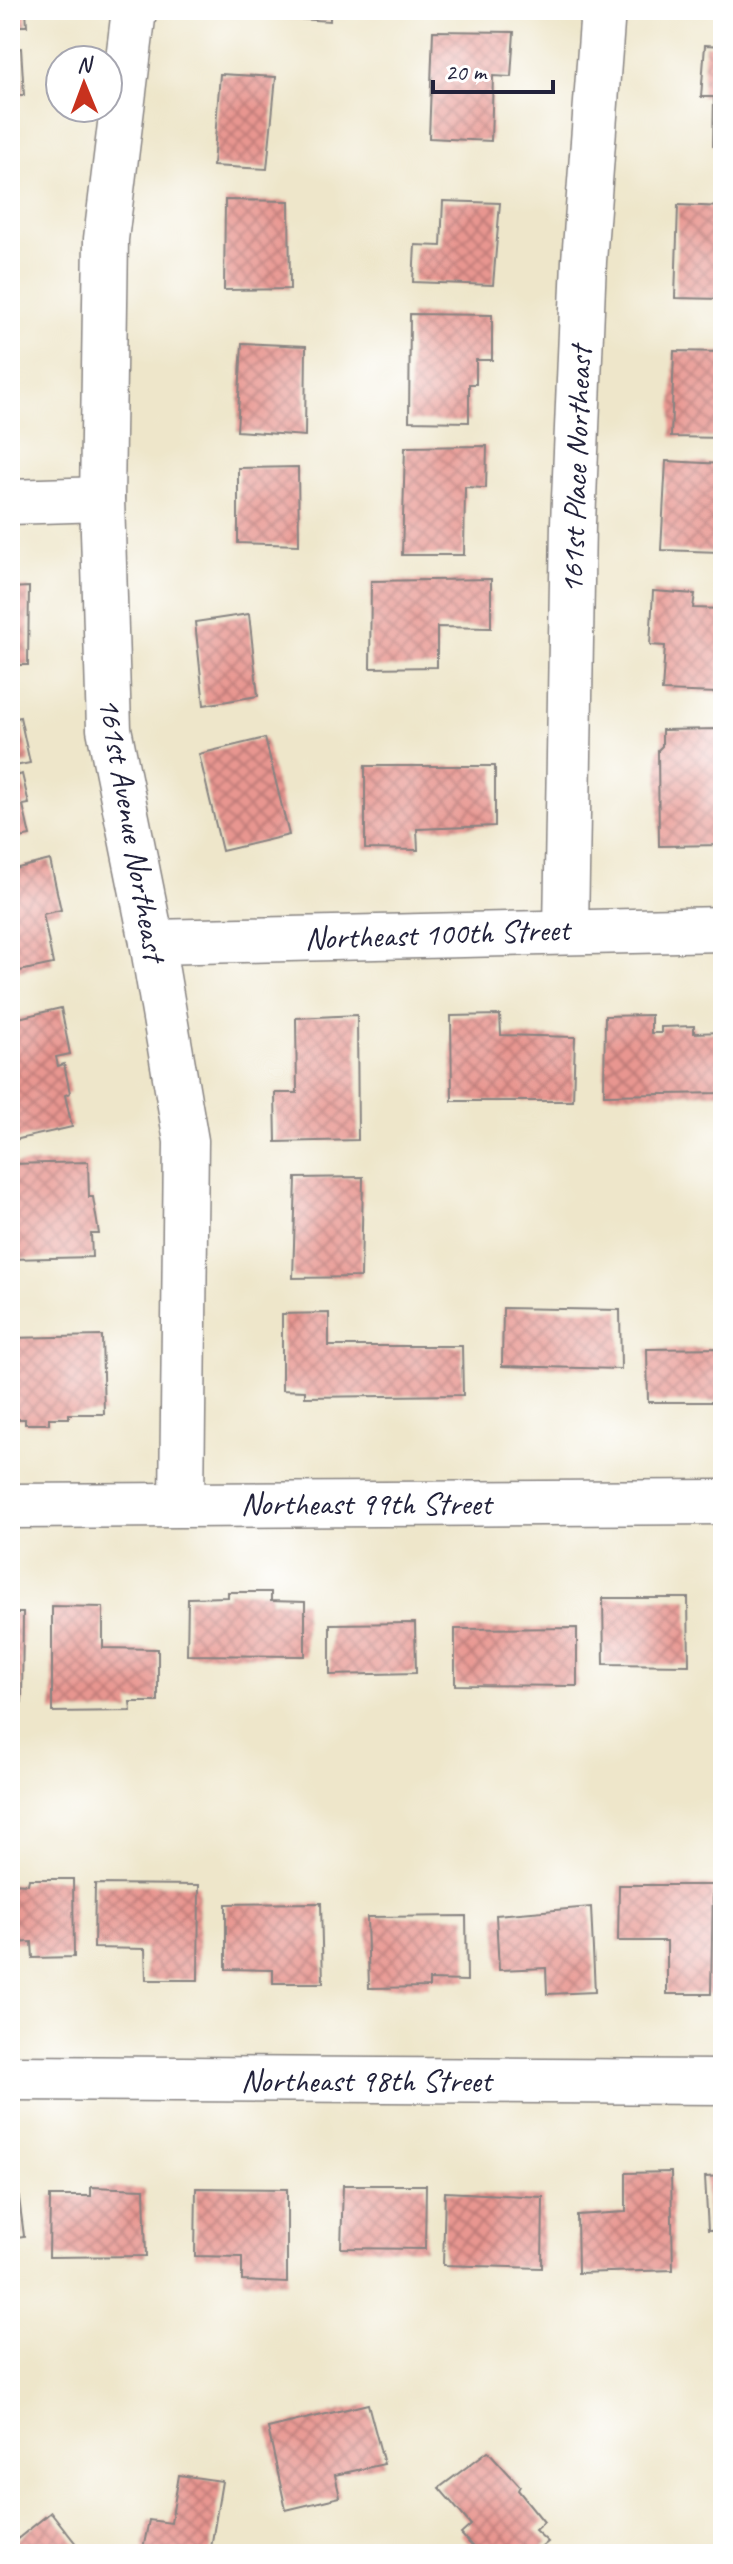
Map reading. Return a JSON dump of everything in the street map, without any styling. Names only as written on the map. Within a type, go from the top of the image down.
[{"type":"street","name":"161st Avenue Northeast","points":[[134,10],[106,239],[102,499],[109,729],[152,942],[186,1141],[182,1504]]},
{"type":"street","name":"161st Place Northeast","points":[[566,930],[573,523],[583,276],[603,10]]},
{"type":"street","points":[[10,502],[102,499]]},
{"type":"street","name":"Northeast 100th Street","points":[[152,942],[566,930],[723,929]]},
{"type":"street","name":"Northeast 99th Street","points":[[10,1506],[723,1502]]},
{"type":"street","name":"Northeast 98th Street","points":[[10,2078],[723,2082]]},
{"type":"building","points":[[10,10],[26,10],[27,26],[10,26]]},
{"type":"building","points":[[248,10],[330,10],[330,21],[248,16]]},
{"type":"building","points":[[433,31],[514,32],[511,77],[493,76],[491,141],[429,138]]},
{"type":"building","points":[[705,45],[723,46],[723,147],[713,146],[714,97],[701,97]]},
{"type":"building","points":[[21,48],[24,95],[10,95],[10,49]]},
{"type":"building","points":[[220,74],[276,77],[267,169],[213,166]]},
{"type":"building","points":[[225,200],[289,201],[290,289],[224,290]]},
{"type":"building","points":[[443,201],[500,203],[493,285],[413,282],[415,245],[441,246]]},
{"type":"building","points":[[678,205],[723,207],[723,299],[675,298]]},
{"type":"building","points":[[410,314],[492,315],[492,360],[476,360],[476,384],[469,384],[469,422],[409,421]]},
{"type":"building","points":[[242,343],[306,346],[305,436],[237,431]]},
{"type":"building","points":[[674,351],[723,352],[723,438],[671,437]]},
{"type":"building","points":[[10,361],[13,361],[14,423],[10,423]]},
{"type":"building","points":[[487,446],[486,488],[465,487],[464,555],[402,555],[405,447]]},
{"type":"building","points":[[666,461],[723,464],[720,552],[661,550]]},
{"type":"building","points":[[298,467],[299,545],[238,543],[238,468]]},
{"type":"building","points":[[491,579],[491,628],[437,627],[437,667],[370,668],[371,581]]},
{"type":"building","points":[[29,587],[28,665],[10,665],[10,588]]},
{"type":"building","points":[[653,591],[695,594],[693,608],[723,609],[718,693],[662,691],[665,646],[650,645]]},
{"type":"building","points":[[249,614],[258,696],[204,705],[195,622]]},
{"type":"building","points":[[20,717],[30,763],[15,766],[17,776],[22,774],[29,804],[23,805],[30,836],[10,840],[10,720]]},
{"type":"building","points":[[718,729],[718,748],[723,748],[723,845],[659,846],[658,750],[662,746],[662,730]]},
{"type":"building","points":[[265,738],[289,835],[222,851],[199,754]]},
{"type":"building","points":[[365,766],[495,766],[495,826],[417,829],[418,850],[365,849]]},
{"type":"building","points":[[50,860],[61,910],[43,914],[53,964],[10,973],[10,870]]},
{"type":"building","points":[[61,1008],[70,1054],[56,1057],[58,1066],[64,1064],[70,1093],[65,1095],[72,1127],[10,1141],[10,1020]]},
{"type":"building","points":[[357,1015],[358,1140],[276,1142],[275,1093],[297,1093],[296,1018]]},
{"type":"building","points":[[500,1015],[501,1035],[575,1037],[573,1101],[452,1101],[451,1016]]},
{"type":"building","points":[[651,1015],[651,1033],[661,1033],[661,1027],[694,1026],[694,1033],[723,1032],[723,1093],[604,1095],[605,1016]]},
{"type":"building","points":[[88,1162],[89,1197],[93,1197],[99,1234],[91,1234],[92,1257],[12,1259],[10,1164]]},
{"type":"building","points":[[363,1177],[361,1277],[293,1278],[296,1178]]},
{"type":"building","points":[[503,1308],[620,1310],[621,1369],[502,1366]]},
{"type":"building","points":[[329,1313],[329,1346],[462,1346],[463,1395],[305,1397],[305,1391],[282,1390],[282,1314]]},
{"type":"building","points":[[102,1336],[104,1414],[69,1414],[69,1418],[49,1418],[49,1424],[25,1424],[25,1419],[10,1419],[10,1338]]},
{"type":"building","points":[[723,1348],[723,1402],[648,1402],[647,1349]]},
{"type":"building","points":[[228,1592],[271,1592],[271,1601],[305,1602],[305,1656],[187,1655],[188,1598],[228,1597]]},
{"type":"building","points":[[603,1598],[688,1598],[689,1665],[604,1664]]},
{"type":"building","points":[[52,1606],[103,1607],[103,1648],[158,1649],[158,1702],[130,1702],[131,1711],[52,1712]]},
{"type":"building","points":[[10,1613],[23,1613],[22,1702],[10,1702]]},
{"type":"building","points":[[415,1623],[416,1673],[330,1675],[330,1624]]},
{"type":"building","points":[[577,1628],[577,1686],[455,1685],[455,1629]]},
{"type":"building","points":[[29,1879],[73,1879],[74,1957],[33,1958],[32,1942],[10,1943],[10,1883],[28,1884]]},
{"type":"building","points":[[95,1884],[199,1885],[198,1980],[146,1980],[145,1949],[94,1948]]},
{"type":"building","points":[[619,1885],[713,1885],[711,1994],[667,1994],[667,1941],[618,1941]]},
{"type":"building","points":[[321,1903],[323,1983],[273,1983],[273,1970],[226,1969],[226,1904]]},
{"type":"building","points":[[591,1907],[595,1992],[547,1994],[546,1968],[499,1970],[496,1915]]},
{"type":"building","points":[[466,1916],[467,1981],[429,1980],[429,1987],[369,1988],[367,1917]]},
{"type":"building","points":[[14,2160],[24,2236],[10,2238],[10,2161]]},
{"type":"building","points":[[671,2172],[673,2270],[578,2273],[577,2215],[626,2212],[626,2173]]},
{"type":"building","points":[[723,2176],[723,2230],[708,2230],[705,2177]]},
{"type":"building","points":[[343,2185],[426,2185],[425,2249],[341,2248]]},
{"type":"building","points":[[91,2187],[144,2189],[146,2256],[49,2257],[50,2196],[91,2196]]},
{"type":"building","points":[[196,2188],[287,2189],[287,2283],[242,2281],[242,2257],[195,2256]]},
{"type":"building","points":[[445,2192],[543,2197],[542,2268],[443,2265]]},
{"type":"building","points":[[368,2404],[384,2464],[335,2475],[340,2497],[286,2510],[268,2428]]},
{"type":"building","points":[[488,2451],[520,2486],[518,2490],[544,2522],[535,2530],[548,2542],[533,2554],[479,2554],[461,2534],[471,2525],[439,2488]]},
{"type":"building","points":[[179,2475],[222,2481],[210,2554],[142,2554],[149,2520],[171,2523]]},
{"type":"building","points":[[51,2512],[84,2554],[10,2554],[10,2545]]}]
